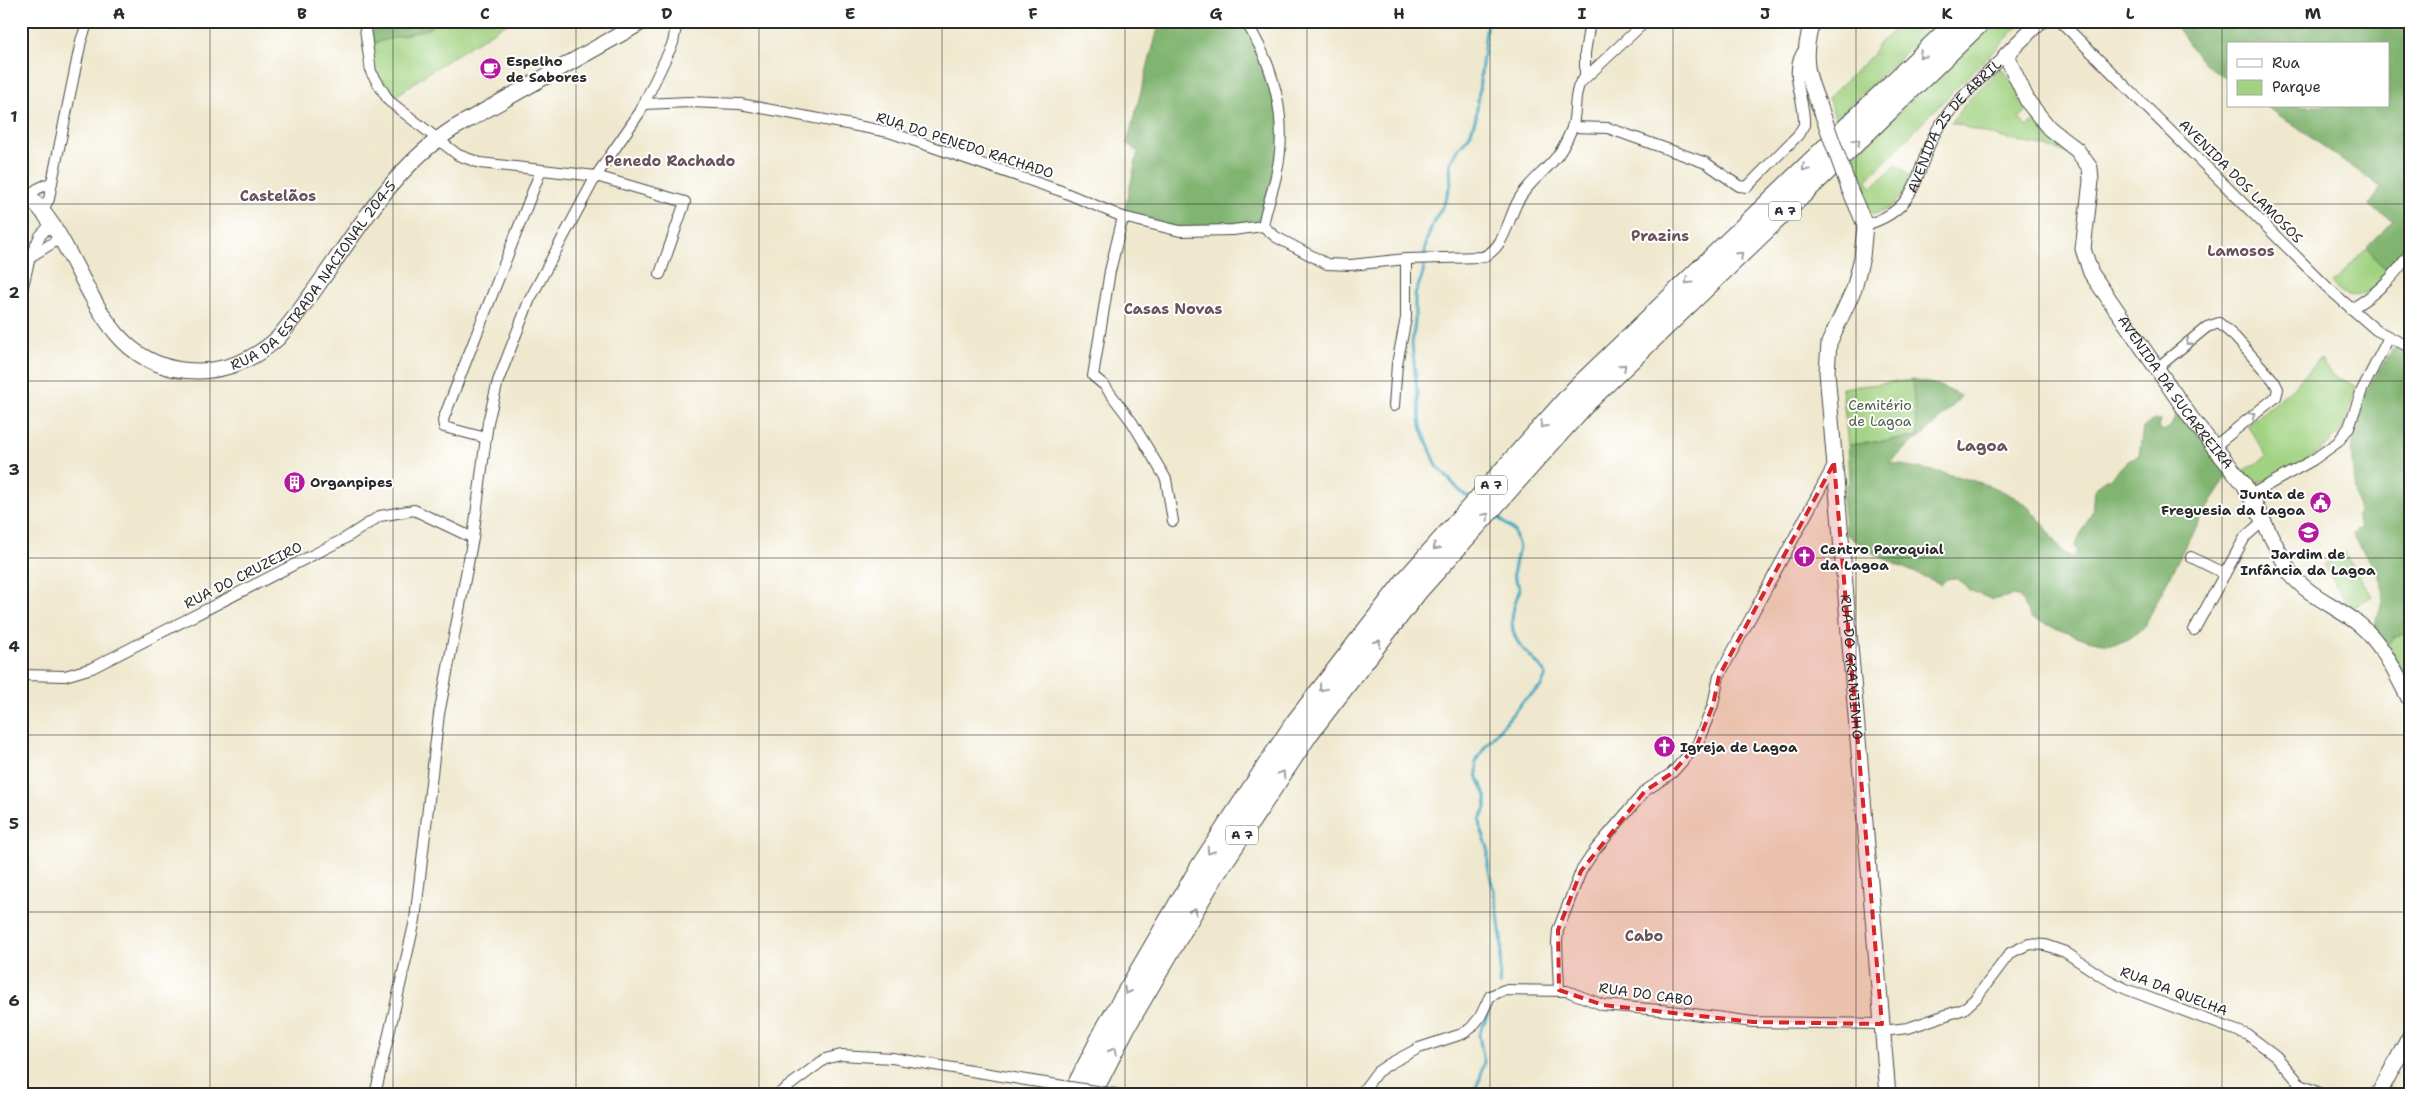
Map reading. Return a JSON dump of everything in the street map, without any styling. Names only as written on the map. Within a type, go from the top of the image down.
[{"type":"highway","name":"A 7","points":[[1072,1095],[1107,1026],[1200,867],[1295,723],[1412,586],[1582,395],[1957,21]]},
{"type":"highway","name":"A 7","points":[[1582,395],[1982,21]]},
{"type":"highway","name":"A 7","points":[[1091,1095],[1125,1028],[1214,876],[1308,733],[1412,586]]},
{"type":"street","points":[[21,294],[30,256],[40,236],[46,217],[81,41],[88,21]]},
{"type":"street","points":[[364,21],[371,72],[389,101],[458,155],[480,162],[596,176],[685,202],[660,274]]},
{"type":"street","name":"RUA DA ESTRADA NACIONAL 204-5","points":[[25,193],[46,217],[107,322],[132,348],[149,359],[175,369],[198,371],[226,368],[259,353],[278,338],[403,170],[436,139],[644,21]]},
{"type":"street","points":[[375,1095],[415,920],[439,714],[473,538],[486,438],[498,381],[528,301],[596,176],[644,104],[673,43],[677,21]]},
{"type":"street","points":[[1246,21],[1258,40],[1272,76],[1282,123],[1278,170],[1262,226],[1276,237],[1326,264],[1351,265],[1420,258],[1482,257],[1495,250],[1524,190],[1554,161],[1572,127],[1578,88],[1586,77],[1646,21]]},
{"type":"street","points":[[1586,77],[1585,53],[1590,21]]},
{"type":"street","points":[[1572,127],[1608,128],[1706,163],[1739,186],[1747,187],[1798,135],[1804,125],[1796,67],[1799,56],[1805,48],[1813,21]]},
{"type":"street","name":"AVENIDA 25 DE ABRIL","points":[[1865,225],[1888,215],[1911,194],[1940,124],[1950,111],[2040,21]]},
{"type":"street","name":"AVENIDA DOS LAMOSOS","points":[[2060,21],[2351,309],[2366,322],[2389,337],[2411,348]]},
{"type":"street","points":[[1805,48],[1808,72],[1849,188],[1865,225]]},
{"type":"street","name":"AVENIDA DA SUCARREIRA","points":[[2006,55],[2021,90],[2033,109],[2049,128],[2077,150],[2090,168],[2091,181],[2084,249],[2091,273],[2191,418],[2215,446],[2250,495],[2262,522],[2290,573],[2299,584],[2362,627],[2386,659],[2411,702]]},
{"type":"street","name":"RUA DO PENEDO RACHADO","points":[[644,104],[689,102],[740,104],[889,132],[1061,190],[1123,217],[1180,231],[1233,230],[1262,226]]},
{"type":"street","points":[[486,438],[444,427],[443,420],[541,170]]},
{"type":"street","points":[[25,193],[52,182]]},
{"type":"street","points":[[1123,217],[1110,272],[1093,376],[1104,385],[1132,422],[1166,479],[1173,521]]},
{"type":"street","name":"RUA DO GRANJINHO","points":[[1865,225],[1862,257],[1854,289],[1832,336],[1827,352],[1834,463],[1888,1095]]},
{"type":"street","points":[[30,256],[59,239]]},
{"type":"street","points":[[2351,309],[2377,290],[2411,250]]},
{"type":"street","points":[[1394,406],[1397,364],[1406,318],[1406,259]]},
{"type":"street","points":[[2157,368],[2207,327],[2219,323],[2235,337],[2274,381],[2278,389],[2276,397],[2215,446]]},
{"type":"street","points":[[2250,495],[2313,460],[2338,442],[2349,427],[2362,390],[2389,337]]},
{"type":"street","points":[[1559,990],[1556,943],[1558,930],[1581,871],[1595,850],[1644,791],[1672,773],[1697,745],[1713,704],[1719,676],[1809,506],[1834,463]]},
{"type":"street","name":"RUA DO CRUZEIRO","points":[[21,675],[66,676],[92,668],[344,539],[380,516],[414,510],[473,538]]},
{"type":"street","points":[[2194,630],[2245,537],[2262,522]]},
{"type":"street","points":[[2191,557],[2225,574]]},
{"type":"street","name":"RUA DA QUELHA","points":[[1882,1028],[1938,1020],[1964,1009],[1976,998],[2010,953],[2029,944],[2046,945],[2065,952],[2101,976],[2126,989],[2248,1036],[2276,1056],[2301,1085],[2324,1095]]},
{"type":"street","name":"RUA DO CABO","points":[[1360,1095],[1377,1072],[1389,1064],[1419,1048],[1457,1036],[1471,1028],[1490,996],[1496,991],[1559,990],[1575,993],[1603,1005],[1671,1011],[1753,1022],[1882,1028]]},
{"type":"street","points":[[2378,1095],[2411,1034]]},
{"type":"street","points":[[777,1095],[825,1059],[842,1054],[892,1058],[1121,1095]]},
{"type":"highlighted area","points":[[1834,463],[1853,663],[1882,1024],[1753,1022],[1603,1005],[1559,990],[1558,930],[1581,871],[1645,791],[1672,773],[1697,745],[1713,705],[1719,676]]},
{"type":"green space","points":[[363,21],[435,21],[430,28],[367,45]]},
{"type":"green space","points":[[435,21],[510,21],[432,70],[389,101],[371,72],[367,45],[430,28]]},
{"type":"green space","points":[[1160,21],[1245,21],[1258,40],[1282,123],[1263,226],[1195,231],[1123,217],[1138,152],[1127,143]]},
{"type":"green space","points":[[1904,21],[1938,21],[1836,119],[1828,98],[1873,54],[1876,46]]},
{"type":"green space","points":[[1993,21],[2024,21],[1866,181],[1872,187],[1897,164],[1912,178],[1896,202],[1884,211],[1871,213],[1866,207],[1852,158]]},
{"type":"green space","points":[[2173,21],[2411,21],[2411,237],[2389,271],[2377,261],[2368,247],[2393,220],[2369,206],[2381,187],[2269,108],[2390,108],[2390,42],[2227,42],[2227,79],[2200,60]]},
{"type":"green space","points":[[2001,68],[2011,80],[2028,110],[2019,118],[2027,127],[2036,120],[2078,161],[2056,149],[2004,138],[1951,122],[1970,98]]},
{"type":"green space","points":[[2368,247],[2377,261],[2389,271],[2370,291],[2355,296],[2347,295],[2332,283]]},
{"type":"green space","points":[[2397,347],[2411,353],[2411,629],[2408,633],[2394,636],[2389,643],[2384,644],[2378,635],[2376,627],[2376,621],[2384,597],[2383,589],[2374,568],[2353,534],[2361,528],[2356,516],[2359,513],[2353,476],[2352,439],[2357,414],[2367,391],[2394,348]]},
{"type":"green space","points":[[2320,358],[2333,376],[2356,386],[2344,425],[2325,446],[2300,464],[2274,478],[2253,482],[2242,472],[2267,457],[2247,425],[2294,387]]},
{"type":"green space","name":"Cemitério de Lagoa","points":[[1912,380],[1918,437],[1848,445],[1842,388]]},
{"type":"green space","points":[[1912,380],[1938,385],[1961,396],[1945,415],[1890,463],[1982,483],[2016,498],[2037,517],[2061,550],[2068,556],[2073,557],[2078,551],[2075,546],[2092,512],[2094,490],[2105,479],[2110,479],[2128,460],[2139,455],[2143,428],[2154,419],[2160,421],[2158,428],[2164,431],[2171,426],[2178,409],[2229,473],[2185,546],[2145,625],[2138,632],[2127,640],[2114,643],[2103,643],[2078,637],[2031,618],[2020,598],[2014,595],[1993,600],[1969,590],[1962,582],[1954,578],[1947,579],[1941,584],[1875,554],[1846,534],[1842,498],[1850,479],[1848,445],[1918,437]]},
{"type":"green space","points":[[2344,552],[2372,596],[2351,609],[2323,565]]},
{"type":"green space","points":[[2411,629],[2411,692],[2384,644],[2389,643],[2394,636],[2408,633]]},
{"type":"green space","points":[[810,1088],[899,1090],[899,1095],[809,1095]]},
{"type":"waterway","points":[[1470,498],[1460,491],[1437,466],[1421,427],[1412,344],[1415,322],[1415,295],[1423,273],[1426,242],[1434,221],[1444,204],[1451,183],[1450,163],[1457,150],[1470,135],[1476,117],[1487,21]]},
{"type":"waterway","points":[[1495,515],[1514,531],[1519,547],[1513,574],[1520,589],[1514,605],[1512,621],[1515,636],[1519,644],[1546,675],[1541,687],[1524,700],[1485,747],[1476,762],[1478,778],[1486,796],[1486,808],[1480,820],[1481,829],[1488,848],[1488,866],[1497,906],[1502,946],[1499,985]]},
{"type":"waterway","points":[[1472,1095],[1480,1079],[1484,1062],[1479,1035],[1495,997]]},
{"type":"place","name":"Espelho de Sabores","points":[[490,69]]},
{"type":"place","name":"Organpipes","points":[[294,482]]},
{"type":"place","name":"Junta de Freguesia da Lagoa","points":[[2321,502]]},
{"type":"place","name":"Jardim de Infância da Lagoa","points":[[2308,532]]},
{"type":"place","name":"Centro Paroquial da Lagoa","points":[[1804,557]]},
{"type":"place","name":"Igreja de Lagoa","points":[[1664,747]]},
{"type":"district","name":"Penedo Rachado","points":[[670,161]]},
{"type":"district","name":"Castelãos","points":[[278,196]]},
{"type":"district","name":"Prazins","points":[[1660,236]]},
{"type":"district","name":"Lamosos","points":[[2241,251]]},
{"type":"district","name":"Casas Novas","points":[[1173,309]]},
{"type":"district","name":"Lagoa","points":[[1982,445]]},
{"type":"district","name":"Cabo","points":[[1644,936]]}]
